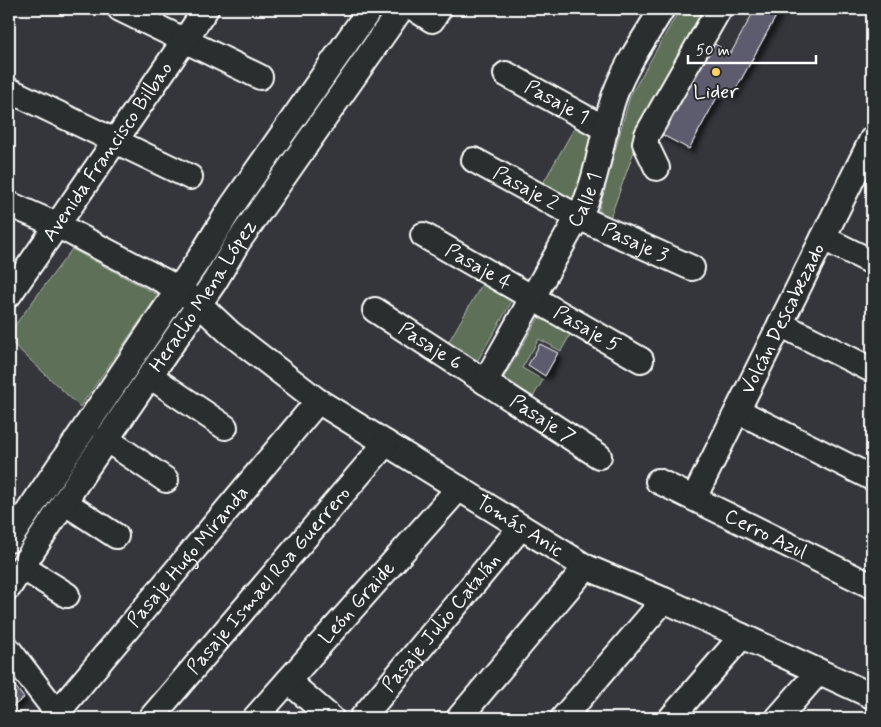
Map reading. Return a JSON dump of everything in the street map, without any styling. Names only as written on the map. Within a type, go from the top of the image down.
[{"type":"street","points":[[120,9],[260,77]]},
{"type":"street","name":"Avenida Francisco Bilbao","points":[[9,295],[206,9]]},
{"type":"street","name":"Heraclio Mena López","points":[[9,540],[179,289],[224,217],[370,9]]},
{"type":"street","name":"Heraclio Mena López","points":[[9,586],[106,439],[199,304],[238,242],[401,9]]},
{"type":"street","points":[[415,9],[432,20],[439,9]]},
{"type":"street","name":"Calle 1","points":[[485,382],[578,217],[590,190],[615,93],[662,9]]},
{"type":"street","points":[[657,168],[645,143],[647,135],[719,9]]},
{"type":"street","name":"Pasaje 1","points":[[506,74],[606,129]]},
{"type":"street","points":[[9,90],[190,177]]},
{"type":"street","points":[[309,96],[311,106],[317,111],[325,112],[332,107]]},
{"type":"street","name":"Volcán Descabezado","points":[[694,498],[823,238],[870,148]]},
{"type":"street","name":"Pasaje 2","points":[[474,160],[578,217]]},
{"type":"street","name":"Tomás Anic","points":[[9,204],[57,225],[179,289],[199,304],[230,333],[318,401],[586,567],[664,600],[872,696]]},
{"type":"street","name":"Pasaje 3","points":[[578,217],[692,268]]},
{"type":"street","name":"Pasaje 4","points":[[423,235],[532,298]]},
{"type":"street","points":[[823,238],[872,262]]},
{"type":"street","name":"Pasaje 5","points":[[532,298],[641,360]]},
{"type":"street","name":"Pasaje 6","points":[[375,310],[485,382]]},
{"type":"street","points":[[780,324],[872,370]]},
{"type":"street","points":[[150,376],[225,427]]},
{"type":"street","name":"Pasaje 7","points":[[485,382],[599,456]]},
{"type":"street","name":"Pasaje Hugo Miranda","points":[[59,716],[318,401]]},
{"type":"street","points":[[738,411],[872,478]]},
{"type":"street","points":[[106,439],[166,480]]},
{"type":"street","name":"Pasaje Ismael Roa Guerrero","points":[[151,718],[386,443]]},
{"type":"street","name":"Cerro Azul","points":[[658,481],[871,583]]},
{"type":"street","name":"León Graide","points":[[255,718],[459,488]]},
{"type":"street","points":[[64,502],[116,536]]},
{"type":"street","name":"Pasaje Julio Catalán","points":[[362,718],[521,527]]},
{"type":"street","points":[[22,567],[67,595]]},
{"type":"street","points":[[459,718],[586,567]]},
{"type":"street","points":[[563,718],[664,600]]},
{"type":"street","points":[[671,718],[742,636]]},
{"type":"street","points":[[9,650],[59,716]]},
{"type":"street","points":[[778,718],[819,671]]},
{"type":"street","points":[[288,681],[331,718]]},
{"type":"green space","points":[[680,9],[712,9],[637,143],[610,218],[598,213],[630,96]]},
{"type":"green space","points":[[576,125],[591,134],[574,202],[542,185]]},
{"type":"green space","points":[[72,249],[158,295],[80,407],[9,340],[9,333]]},
{"type":"green space","points":[[485,279],[515,296],[475,365],[445,348]]},
{"type":"green space","points":[[543,310],[574,328],[561,351],[539,339],[522,368],[543,380],[533,397],[503,379]]},
{"type":"building","name":"Lider","points":[[755,9],[780,9],[732,96],[721,90],[689,149],[655,131],[705,39],[731,53]]},
{"type":"building","points":[[540,344],[558,353],[545,376],[528,365]]},
{"type":"building","points":[[9,678],[24,698],[9,709]]},
{"type":"place","name":"Lider","points":[[716,72]]}]
